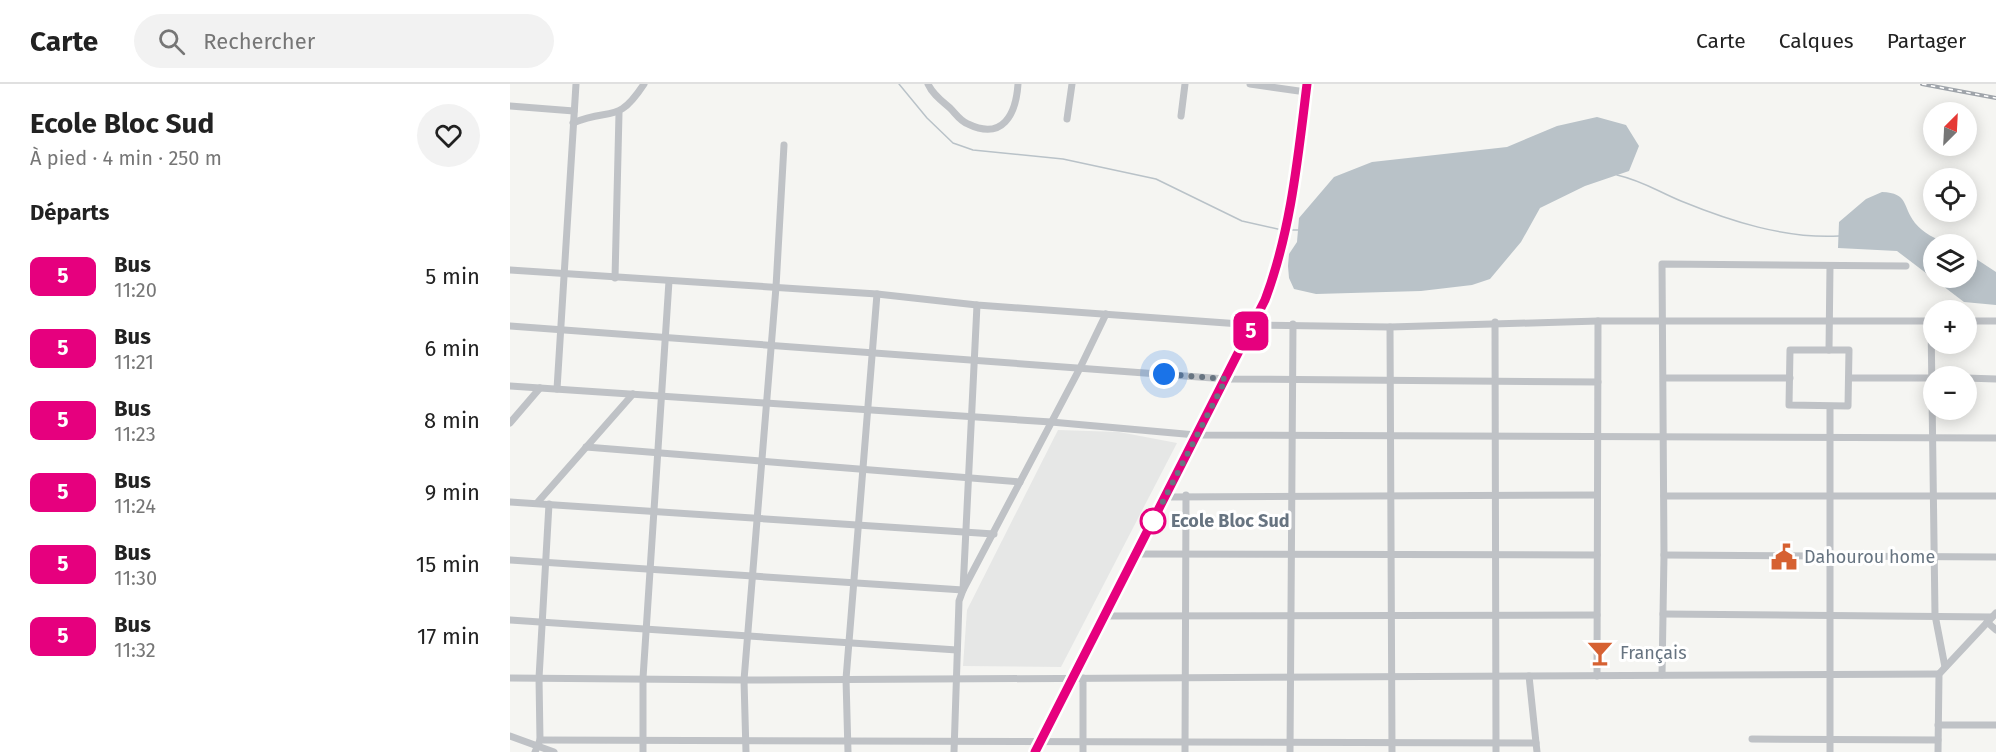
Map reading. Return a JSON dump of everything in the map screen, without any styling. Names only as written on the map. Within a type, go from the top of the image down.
[{"type":"main road","points":[[1035,752],[1078,678],[1136,554],[1254,325],[1274,276],[1288,218],[1306,88]]},
{"type":"street","points":[[557,389],[576,84]]},
{"type":"street","points":[[573,123],[587,118],[619,113],[631,104],[644,84]]},
{"type":"street","points":[[928,84],[934,94],[967,124],[993,128],[1002,126],[1012,114],[1017,99],[1018,84]]},
{"type":"street","points":[[1067,119],[1072,84]]},
{"type":"street","points":[[1180,116],[1185,84]]},
{"type":"street","points":[[1250,84],[1306,88]]},
{"type":"street","points":[[510,106],[574,111]]},
{"type":"street","points":[[615,278],[619,113]]},
{"type":"street","points":[[746,752],[744,680],[776,287],[784,144]]},
{"type":"street","points":[[1662,675],[1664,378],[1662,264],[1906,266]]},
{"type":"street","points":[[1829,350],[1830,266]]},
{"type":"street","points":[[510,270],[877,294],[1254,325],[1390,327],[1495,322],[1923,321]]},
{"type":"street","points":[[643,752],[643,678],[669,281]]},
{"type":"street","points":[[848,752],[846,680],[848,643],[877,294]]},
{"type":"street","points":[[963,590],[977,304]]},
{"type":"street","points":[[954,752],[959,602],[963,590],[1106,314]]},
{"type":"street","points":[[1597,676],[1598,321]]},
{"type":"street","points":[[1977,321],[1996,321]]},
{"type":"street","points":[[1495,322],[1496,752]]},
{"type":"street","points":[[1290,752],[1293,324]]},
{"type":"street","points":[[510,326],[1226,379],[1598,382]]},
{"type":"street","points":[[1390,327],[1392,752]]},
{"type":"street","points":[[1790,350],[1829,350],[1849,350],[1848,406],[1789,405],[1790,350]]},
{"type":"street","points":[[1664,378],[1790,378]]},
{"type":"street","points":[[1849,378],[1923,378]]},
{"type":"street","points":[[1977,378],[1996,379]]},
{"type":"street","points":[[510,386],[1051,422],[1196,435],[1495,438],[1996,438]]},
{"type":"street","points":[[510,423],[540,388]]},
{"type":"street","points":[[537,503],[633,394]]},
{"type":"street","points":[[1830,407],[1830,752]]},
{"type":"street","points":[[1933,420],[1935,615],[1945,667]]},
{"type":"street","points":[[586,447],[1020,482]]},
{"type":"street","points":[[1166,497],[1186,495],[1597,495]]},
{"type":"street","points":[[1185,752],[1186,495]]},
{"type":"street","points":[[1664,496],[1996,496]]},
{"type":"street","points":[[510,502],[994,534]]},
{"type":"street","points":[[537,746],[549,504]]},
{"type":"street","points":[[1136,554],[1597,555]]},
{"type":"street","points":[[1664,555],[1996,557]]},
{"type":"street","points":[[510,560],[963,590]]},
{"type":"street","points":[[1663,614],[1992,617]]},
{"type":"street","points":[[1106,615],[1597,615]]},
{"type":"street","points":[[1992,617],[1996,630]]},
{"type":"street","points":[[510,678],[846,680],[956,677],[1938,674],[1992,617]]},
{"type":"street","points":[[510,620],[957,650]]},
{"type":"street","points":[[1938,674],[1938,752]]},
{"type":"street","points":[[1529,676],[1538,752]]},
{"type":"street","points":[[1078,678],[1083,752]]},
{"type":"street","points":[[1938,725],[1996,725]]},
{"type":"street","points":[[510,736],[554,752]]},
{"type":"street","points":[[1752,739],[1938,740]]},
{"type":"street","points":[[537,746],[643,742],[1536,744]]},
{"type":"shaded area","points":[[1597,117],[1626,125],[1639,146],[1629,171],[1585,186],[1540,208],[1521,242],[1490,279],[1472,285],[1421,291],[1316,294],[1294,289],[1289,278],[1288,266],[1289,254],[1297,242],[1299,218],[1334,177],[1372,162],[1507,147],[1557,126]]},
{"type":"shaded area","points":[[1882,192],[1901,198],[1918,227],[1928,234],[1923,234],[1923,271],[1897,251],[1838,248],[1839,222],[1866,199]]},
{"type":"shaded area","points":[[1977,260],[1996,272],[1996,305],[1977,303],[1977,300],[1961,300],[1946,288],[1977,288]]},
{"type":"shaded area","points":[[1058,430],[1119,432],[1177,443],[1061,667],[963,666],[967,610]]},
{"type":"waterway","points":[[899,84],[927,118],[953,143],[973,150],[1063,159],[1156,179],[1242,221],[1282,230]]},
{"type":"waterway","points":[[1617,175],[1738,222],[1798,235],[1839,236]]},
{"type":"waterway","points":[[1290,230],[1298,230]]},
{"type":"railway","points":[[1922,84],[1996,98]]},
{"type":"bus line","name":"5","points":[[1035,752],[1265,300],[1277,266],[1288,218],[1307,84]]},
{"type":"place","name":"Ecole Bloc Sud","points":[[1153,521]]},
{"type":"place","name":"Dahourou home","points":[[1784,557]]},
{"type":"place","name":"Français","points":[[1600,653]]},
{"type":"route","points":[[1153,521],[1226,379],[1164,374]]}]
